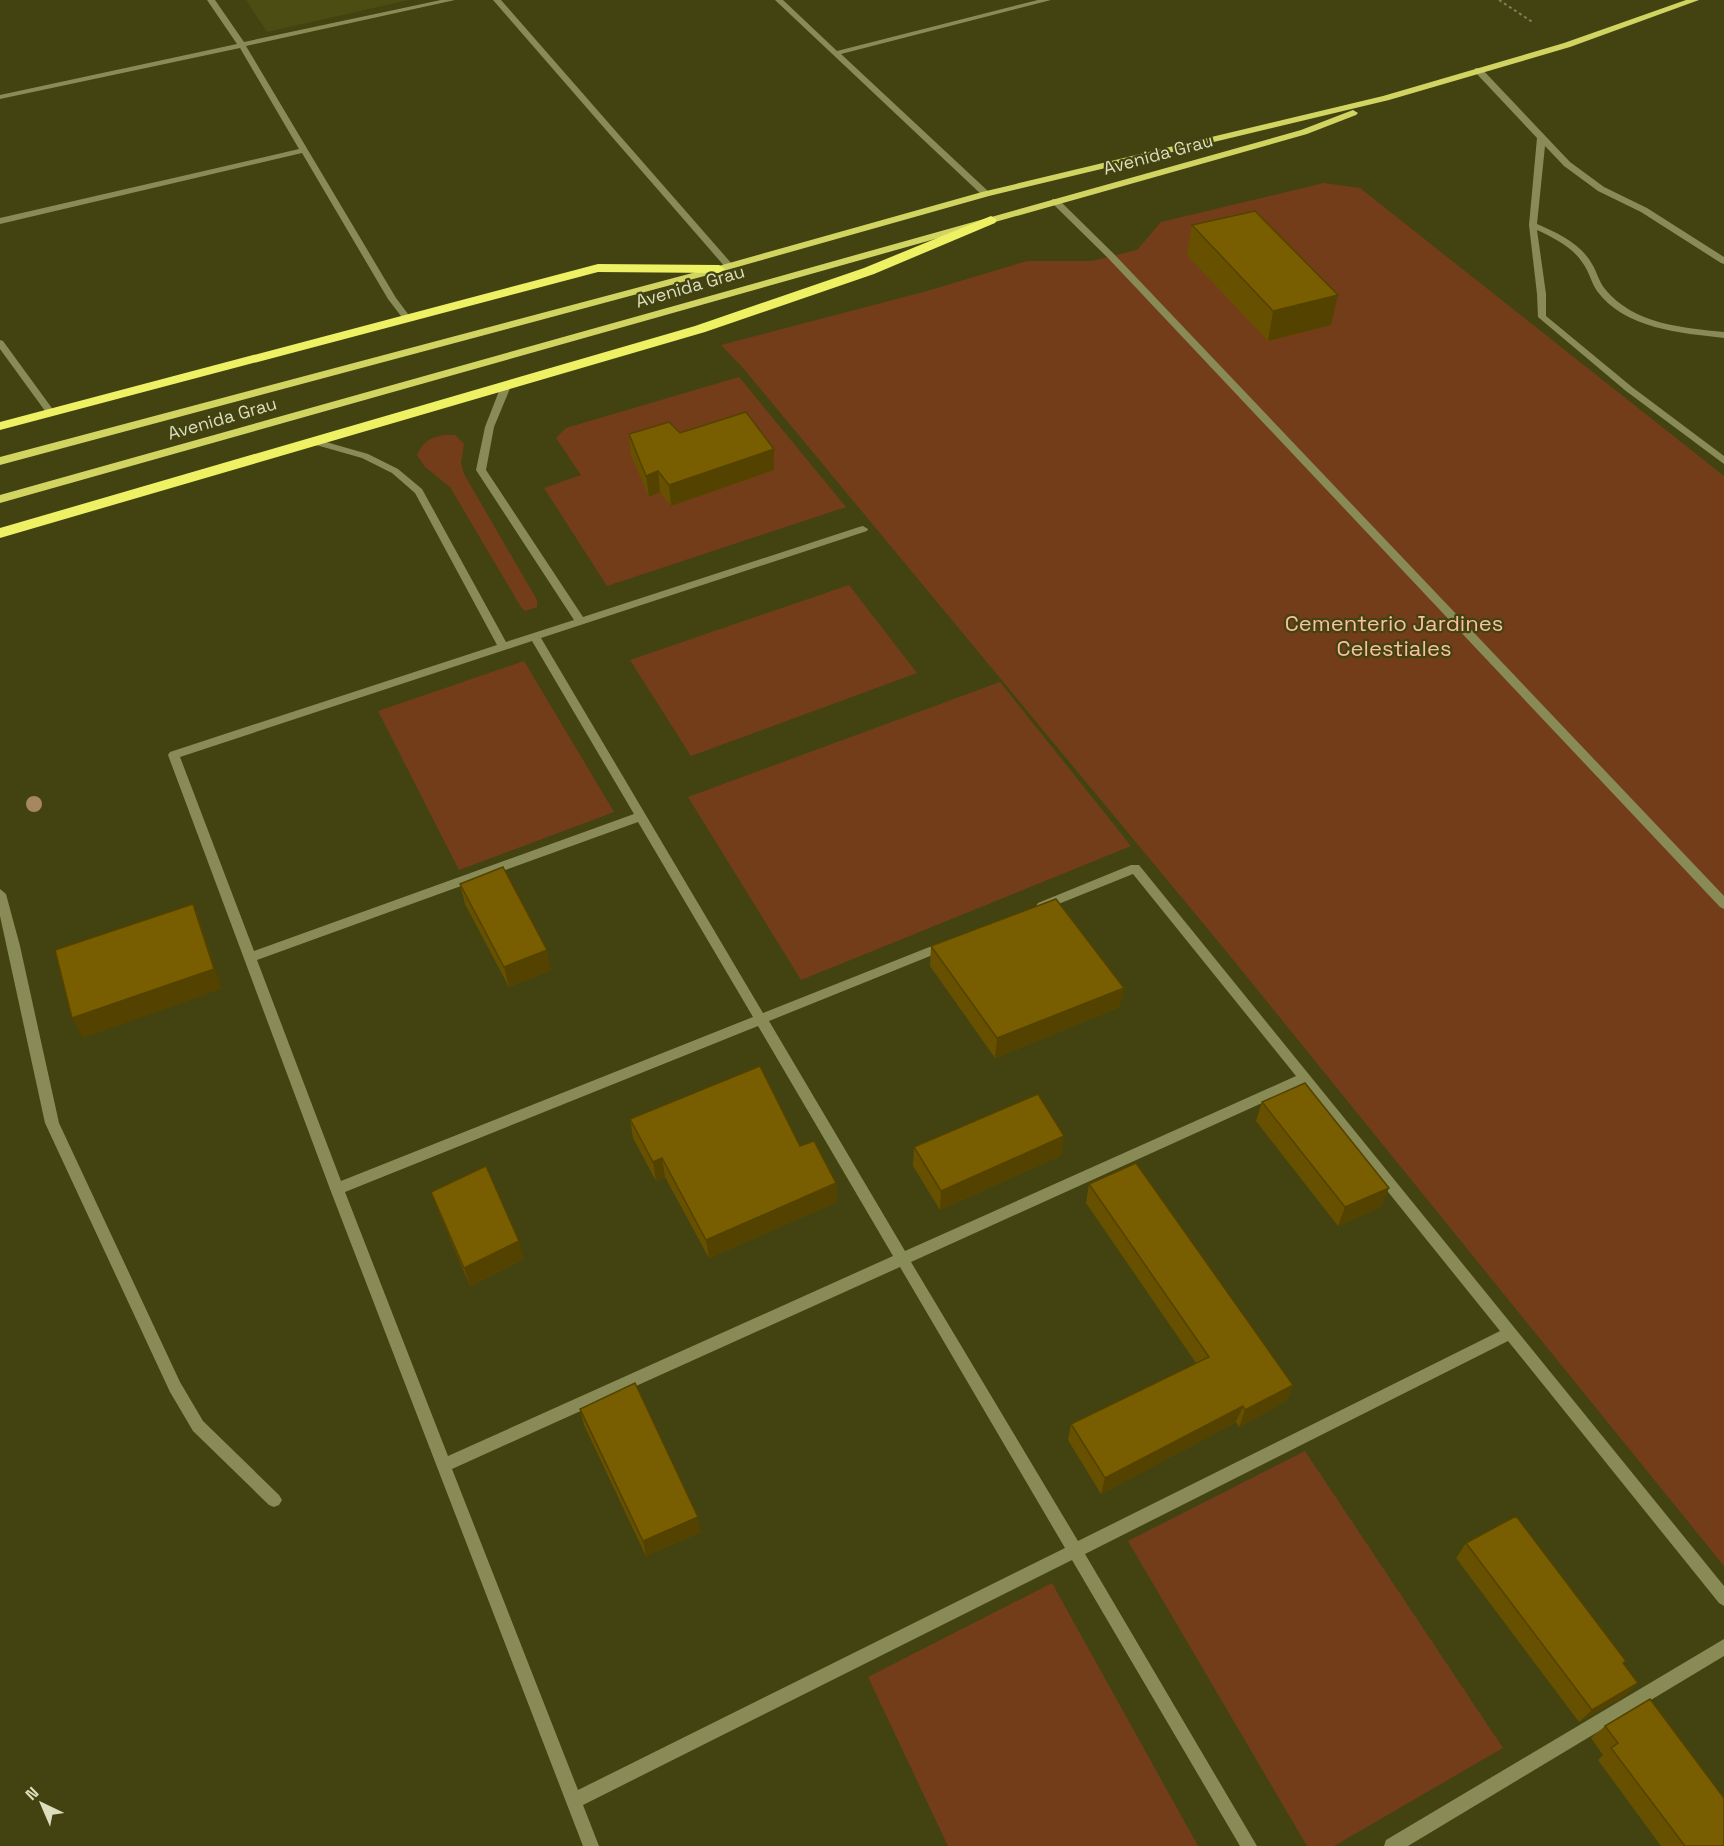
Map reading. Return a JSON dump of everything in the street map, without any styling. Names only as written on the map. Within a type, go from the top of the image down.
[{"type":"highway","points":[[0,532],[700,329],[868,271],[991,220]]},
{"type":"highway","points":[[0,426],[598,267],[724,267]]},
{"type":"main road","name":"Avenida Grau","points":[[0,461],[724,267],[986,194],[1386,98],[1478,69],[1567,45],[1695,0]]},
{"type":"main road","name":"Avenida Grau","points":[[0,499],[1304,132],[1386,98]]},
{"type":"street","points":[[210,0],[242,45],[392,299],[407,318]]},
{"type":"street","points":[[0,97],[451,0]]},
{"type":"street","points":[[497,0],[724,267]]},
{"type":"street","points":[[779,0],[986,194]]},
{"type":"street","points":[[837,53],[1047,0]]},
{"type":"street","points":[[1478,69],[1568,164],[1601,189],[1644,210],[1724,261]]},
{"type":"street","points":[[1541,138],[1533,225],[1543,302],[1542,317],[1629,389],[1724,461]]},
{"type":"street","points":[[0,221],[305,150]]},
{"type":"street","points":[[1055,201],[1111,256],[1724,904]]},
{"type":"street","points":[[1533,225],[1557,235],[1585,260],[1602,291],[1628,312],[1651,323],[1724,334]]},
{"type":"street","points":[[0,344],[51,413]]},
{"type":"street","points":[[506,386],[490,421],[483,444],[481,470],[581,622]]},
{"type":"street","points":[[312,441],[365,456],[396,471],[419,490],[503,647]]},
{"type":"street","points":[[591,1846],[337,1189],[252,957],[174,755],[863,529]]},
{"type":"street","points":[[535,637],[1249,1846]]},
{"type":"street","points":[[252,957],[641,816]]},
{"type":"street","points":[[1025,913],[1135,868],[1724,1598]]},
{"type":"street","points":[[0,894],[14,946],[52,1124],[175,1387],[198,1426],[274,1500]]},
{"type":"street","points":[[337,1189],[959,940]]},
{"type":"street","points":[[444,1465],[1305,1078]]},
{"type":"street","points":[[574,1801],[1510,1333]]},
{"type":"street","points":[[1392,1846],[1724,1647]]},
{"type":"shaded area","points":[[246,0],[409,0],[267,32]]},
{"type":"green space","name":"Cementerio Jardines Celestiales","points":[[1324,183],[1360,188],[1724,476],[1724,1566],[1226,951],[744,369],[721,345],[927,291],[1027,261],[1091,261],[1137,250],[1161,222]]},
{"type":"green space","points":[[739,377],[846,507],[607,586],[544,488],[581,475],[556,438],[566,428]]},
{"type":"green space","points":[[444,435],[455,435],[464,444],[461,463],[464,474],[537,600],[537,607],[525,611],[521,607],[450,487],[425,467],[417,455],[428,441]]},
{"type":"green space","points":[[849,585],[917,673],[691,756],[630,660]]},
{"type":"green space","points":[[524,661],[614,812],[459,870],[378,711]]},
{"type":"green space","points":[[1000,682],[1131,846],[801,980],[688,797]]},
{"type":"green space","points":[[1305,1451],[1503,1748],[1334,1846],[1307,1846],[1128,1541]]},
{"type":"green space","points":[[1052,1583],[1198,1846],[948,1846],[868,1677]]},
{"type":"building","points":[[1255,211],[1338,295],[1273,311],[1192,225]]},
{"type":"building","points":[[746,412],[774,449],[669,485],[658,471],[646,476],[629,434],[669,422],[680,433]]},
{"type":"building","points":[[503,867],[547,950],[504,967],[460,884]]},
{"type":"building","points":[[1056,899],[1124,988],[997,1038],[931,946]]},
{"type":"building","points":[[193,904],[214,969],[72,1018],[55,950]]},
{"type":"building","points":[[760,1066],[800,1146],[814,1141],[836,1183],[706,1240],[662,1158],[653,1162],[630,1119]]},
{"type":"building","points":[[1305,1083],[1389,1188],[1345,1207],[1262,1102]]},
{"type":"building","points":[[1038,1094],[1064,1136],[941,1191],[914,1147]]},
{"type":"building","points":[[1136,1163],[1293,1385],[1245,1410],[1243,1406],[1105,1478],[1071,1424],[1209,1357],[1089,1184]]},
{"type":"building","points":[[486,1166],[519,1241],[464,1268],[431,1192]]},
{"type":"building","points":[[635,1383],[698,1517],[643,1541],[580,1409]]},
{"type":"building","points":[[1516,1516],[1626,1661],[1623,1663],[1638,1683],[1592,1710],[1466,1543]]},
{"type":"building","points":[[1650,1699],[1724,1798],[1724,1846],[1685,1846],[1611,1748],[1618,1743],[1605,1726]]}]
